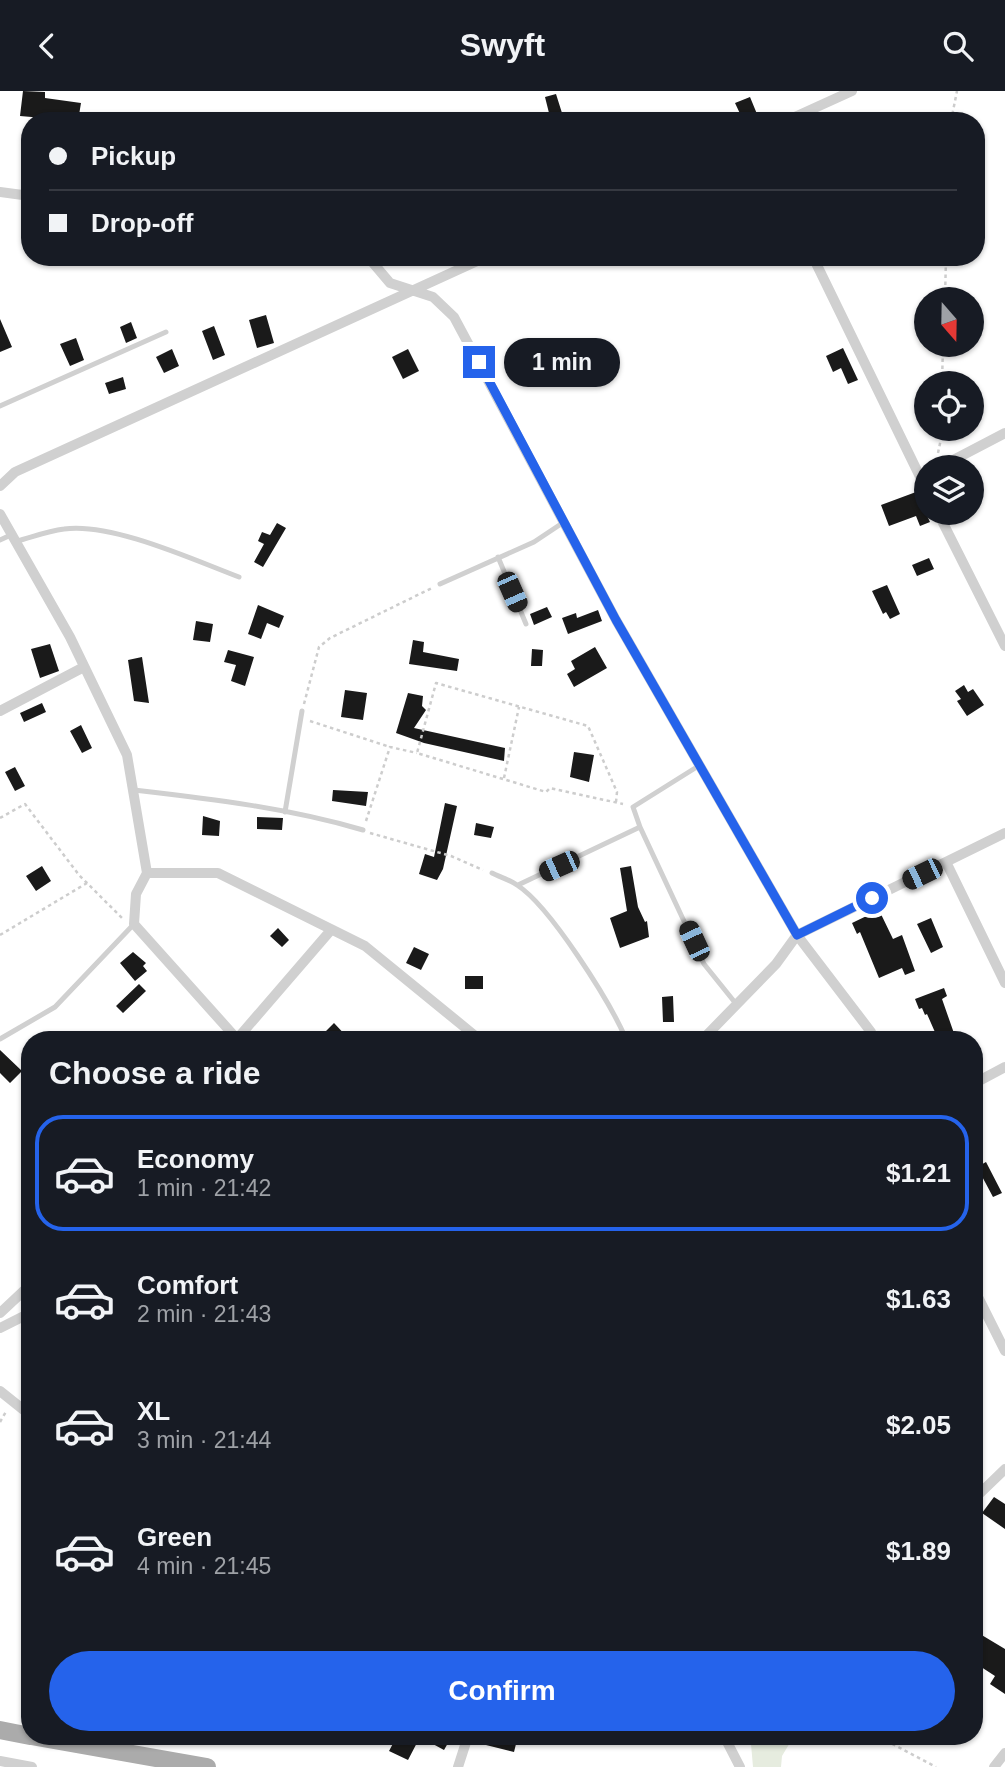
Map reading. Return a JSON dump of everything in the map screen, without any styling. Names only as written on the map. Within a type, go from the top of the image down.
[{"type":"main road","points":[[0,1730],[21,1734]]},
{"type":"main road","points":[[82,1745],[207,1767]]},
{"type":"street","points":[[806,112],[852,91]]},
{"type":"street","points":[[0,192],[21,195]]},
{"type":"street","points":[[376,266],[390,283],[433,297],[454,317],[564,522],[797,935],[870,1031]]},
{"type":"street","points":[[0,486],[15,472],[466,266]]},
{"type":"street","points":[[817,266],[914,461]]},
{"type":"street","points":[[957,455],[1005,433]]},
{"type":"street","points":[[0,514],[70,637],[82,668],[127,755],[147,873],[136,894],[134,924],[230,1031]]},
{"type":"street","points":[[944,525],[1005,646]]},
{"type":"street","points":[[0,711],[82,668]]},
{"type":"street","points":[[711,1031],[776,964],[797,935],[1005,833]]},
{"type":"street","points":[[947,862],[1005,983]]},
{"type":"street","points":[[147,873],[218,873],[365,946],[469,1031]]},
{"type":"street","points":[[244,1031],[331,930]]},
{"type":"street","points":[[983,1079],[1005,1067]]},
{"type":"street","points":[[0,1313],[21,1293]]},
{"type":"street","points":[[983,1307],[1005,1351]]},
{"type":"street","points":[[0,1328],[21,1318]]},
{"type":"street","points":[[0,1391],[21,1408]]},
{"type":"street","points":[[983,1490],[1005,1469]]},
{"type":"street","points":[[458,1767],[465,1745]]},
{"type":"street","points":[[729,1745],[740,1767]]},
{"type":"street","points":[[994,1767],[1005,1753]]},
{"type":"street","points":[[0,1761],[32,1767]]},
{"type":"lane","points":[[0,406],[166,332]]},
{"type":"lane","points":[[440,584],[534,542],[564,522]]},
{"type":"lane","points":[[0,540],[66,528],[100,531],[141,541],[239,577]]},
{"type":"lane","points":[[498,557],[526,624]]},
{"type":"lane","points":[[285,812],[302,711]]},
{"type":"lane","points":[[700,765],[633,807],[704,964],[737,1005]]},
{"type":"lane","points":[[134,790],[227,800],[363,830]]},
{"type":"lane","points":[[518,885],[640,827]]},
{"type":"lane","points":[[492,873],[518,885],[540,905],[614,1010],[623,1031]]},
{"type":"lane","points":[[0,1039],[55,1007],[134,924]]},
{"type":"path","points":[[953,112],[957,91]]},
{"type":"path","points":[[945,287],[946,266]]},
{"type":"path","points":[[302,711],[319,647],[330,638],[440,584]]},
{"type":"path","points":[[301,719],[546,792],[550,788],[616,802],[617,792],[588,726],[436,683],[417,753]]},
{"type":"path","points":[[504,778],[519,707]]},
{"type":"path","points":[[390,747],[363,830],[452,856],[492,873]]},
{"type":"path","points":[[0,818],[25,804],[88,883],[123,919],[134,924]]},
{"type":"path","points":[[0,935],[88,883]]},
{"type":"path","points":[[894,1745],[936,1767]]},
{"type":"shaded area","points":[[751,1745],[789,1745],[782,1756],[781,1767],[753,1767]]},
{"type":"building","points":[[23,91],[45,92],[45,98],[81,103],[80,112],[21,112],[20,116]]},
{"type":"building","points":[[556,94],[562,112],[549,112],[545,97]]},
{"type":"building","points":[[750,97],[756,112],[739,112],[735,103]]},
{"type":"building","points":[[266,315],[274,343],[257,348],[249,320]]},
{"type":"building","points":[[0,319],[12,347],[0,352]]},
{"type":"building","points":[[131,322],[137,338],[126,343],[120,327]]},
{"type":"building","points":[[214,326],[225,355],[213,360],[202,331]]},
{"type":"building","points":[[76,338],[84,360],[70,366],[60,344]]},
{"type":"building","points":[[843,348],[858,380],[848,384],[841,368],[833,372],[826,356]]},
{"type":"building","points":[[172,349],[179,366],[164,373],[156,357]]},
{"type":"building","points":[[408,349],[419,371],[403,379],[392,357]]},
{"type":"building","points":[[123,377],[126,389],[109,394],[105,383]]},
{"type":"building","points":[[914,493],[914,517],[889,526],[881,505]]},
{"type":"building","points":[[277,523],[286,528],[263,567],[254,562],[264,544],[258,541],[262,532],[270,535]]},
{"type":"building","points":[[929,558],[934,569],[917,576],[912,565]]},
{"type":"building","points":[[887,585],[900,614],[890,619],[886,612],[883,614],[872,591]]},
{"type":"building","points":[[258,605],[284,616],[279,628],[267,623],[261,639],[248,634]]},
{"type":"building","points":[[547,607],[552,617],[534,625],[530,614]]},
{"type":"building","points":[[598,610],[602,621],[568,634],[562,618],[576,613],[577,618]]},
{"type":"building","points":[[196,621],[213,624],[210,642],[193,640]]},
{"type":"building","points":[[413,640],[424,642],[423,652],[459,659],[457,671],[409,664]]},
{"type":"building","points":[[50,644],[59,671],[40,678],[31,649]]},
{"type":"building","points":[[595,647],[607,668],[574,687],[567,674],[575,669],[571,661]]},
{"type":"building","points":[[532,649],[543,650],[542,666],[531,666]]},
{"type":"building","points":[[228,650],[254,657],[245,686],[231,681],[236,665],[224,662]]},
{"type":"building","points":[[142,657],[149,703],[134,701],[128,660]]},
{"type":"building","points":[[964,685],[968,692],[973,689],[984,705],[967,716],[957,701],[961,699],[955,691]]},
{"type":"building","points":[[345,690],[367,693],[363,720],[341,717]]},
{"type":"building","points":[[408,693],[423,696],[422,706],[426,710],[414,728],[505,748],[504,761],[424,743],[396,733]]},
{"type":"building","points":[[42,703],[46,712],[24,722],[20,713]]},
{"type":"building","points":[[81,725],[92,748],[82,753],[70,731]]},
{"type":"building","points":[[574,752],[594,755],[589,782],[570,777]]},
{"type":"building","points":[[15,767],[25,786],[15,791],[5,772]]},
{"type":"building","points":[[333,790],[368,792],[366,806],[332,801]]},
{"type":"building","points":[[445,803],[457,806],[443,869],[437,880],[419,874],[425,854],[434,857]]},
{"type":"building","points":[[203,816],[220,821],[219,836],[202,835]]},
{"type":"building","points":[[257,817],[283,818],[282,830],[257,829]]},
{"type":"building","points":[[476,823],[494,827],[491,838],[474,835]]},
{"type":"building","points":[[42,866],[51,881],[36,891],[26,876]]},
{"type":"building","points":[[631,866],[638,907],[645,922],[647,921],[649,937],[620,948],[610,918],[627,911],[620,868]]},
{"type":"building","points":[[879,910],[893,939],[902,935],[915,971],[905,975],[902,968],[879,978],[860,932],[857,934],[852,923]]},
{"type":"building","points":[[931,918],[943,947],[931,953],[917,924]]},
{"type":"building","points":[[278,928],[289,940],[282,947],[270,936]]},
{"type":"building","points":[[414,947],[429,954],[421,970],[406,963]]},
{"type":"building","points":[[133,952],[146,963],[143,966],[147,971],[135,981],[120,963]]},
{"type":"building","points":[[465,976],[483,976],[483,989],[465,989]]},
{"type":"building","points":[[139,984],[146,991],[123,1013],[116,1006]]},
{"type":"building","points":[[944,988],[947,996],[942,999],[953,1031],[934,1031],[927,1014],[925,1015],[922,1008],[919,1009],[915,999]]},
{"type":"building","points":[[673,996],[674,1022],[663,1022],[662,997]]},
{"type":"building","points":[[334,1023],[342,1031],[326,1031]]},
{"type":"building","points":[[0,1050],[21,1072],[10,1083],[0,1073]]},
{"type":"building","points":[[986,1162],[1002,1193],[993,1197],[983,1178],[983,1164]]},
{"type":"building","points":[[994,1497],[1005,1504],[1005,1529],[983,1514]]},
{"type":"building","points":[[983,1636],[1005,1649],[1005,1694],[990,1684],[995,1676],[983,1668]]},
{"type":"building","points":[[392,1745],[416,1745],[408,1760],[389,1751]]},
{"type":"building","points":[[486,1745],[516,1745],[514,1752]]},
{"type":"route","points":[[479,362],[616,620],[797,935],[872,898]]}]
